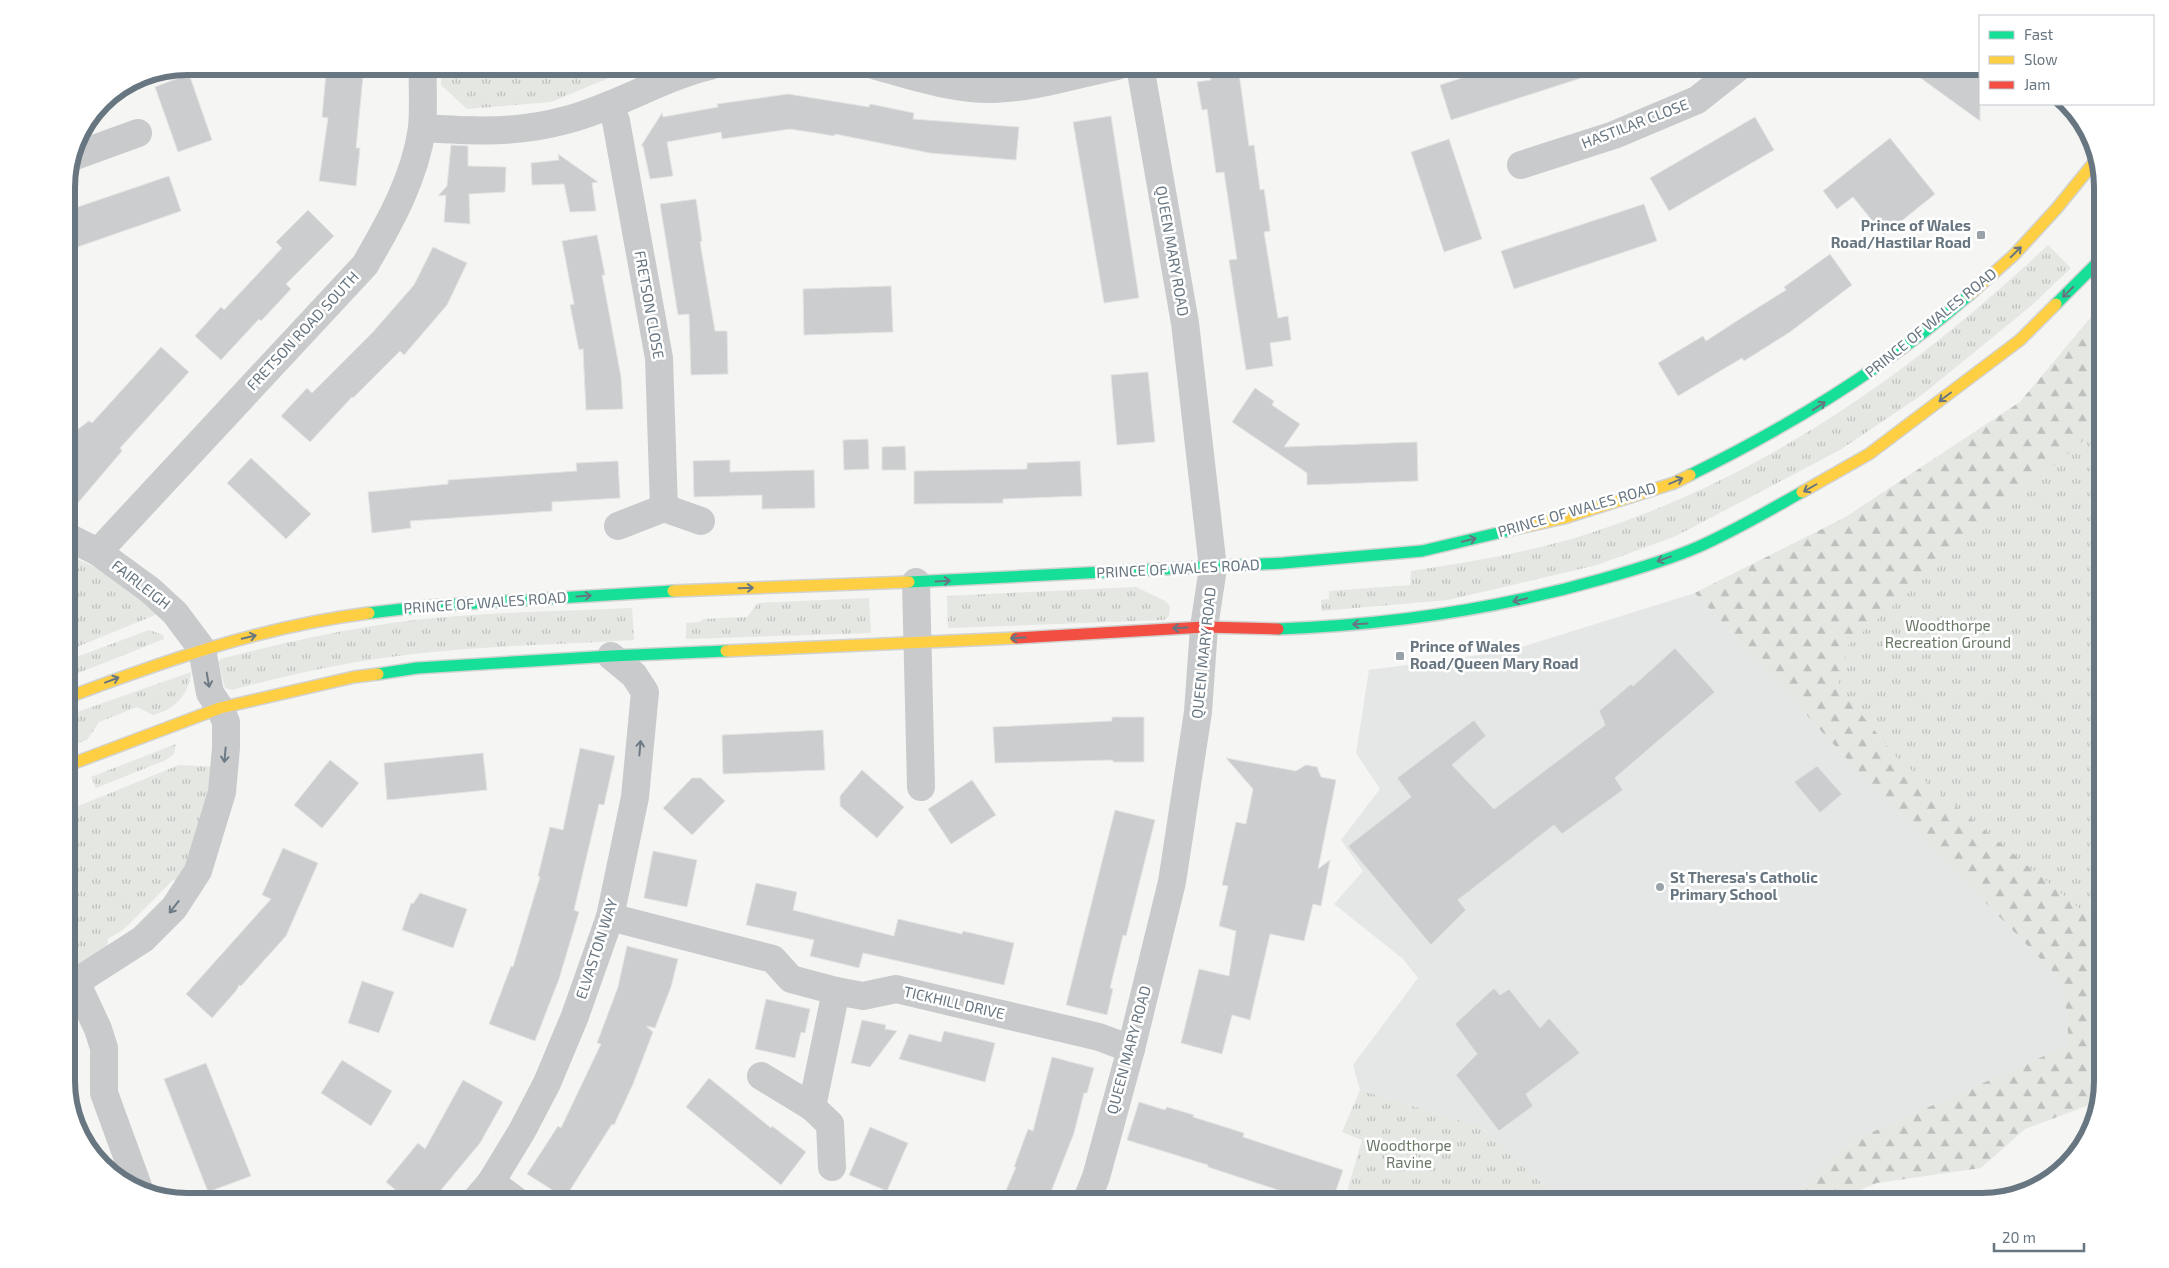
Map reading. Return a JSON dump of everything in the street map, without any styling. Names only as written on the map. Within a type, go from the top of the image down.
[{"type":"highway","name":"PRINCE OF WALES ROAD","points":[[75,694],[122,676],[202,649],[278,630],[364,614],[428,606],[632,593],[1213,568],[1422,551],[1564,518],[1674,483],[1746,448],[1807,414],[1862,379],[1917,338],[2014,254],[2061,203],[2092,165]]},
{"type":"highway","points":[[75,763],[220,708],[354,677],[417,668],[611,656],[917,644],[1204,627],[1296,629],[1391,622],[1459,613],[1568,589],[1627,572],[1698,547],[1786,502],[1869,454],[2020,340],[2094,266]]},
{"type":"street","name":"FRETSON ROAD SOUTH","points":[[98,552],[364,265],[392,218],[411,174],[422,128],[423,75]]},
{"type":"street","points":[[422,128],[483,132],[519,129],[567,120],[609,105],[679,75]]},
{"type":"street","points":[[915,75],[954,84],[993,89],[1046,82],[1078,75]]},
{"type":"street","name":"QUEEN MARY ROAD","points":[[1090,1193],[1096,1177],[1131,1049],[1172,882],[1198,712],[1204,627],[1213,568],[1185,323],[1142,75]]},
{"type":"street","name":"HASTILAR CLOSE","points":[[1521,165],[1614,135],[1697,100],[1729,75]]},
{"type":"street","name":"FRETSON CLOSE","points":[[609,105],[616,121],[659,358],[664,508]]},
{"type":"street","points":[[80,154],[138,133]]},
{"type":"street","points":[[618,526],[664,508],[701,521]]},
{"type":"street","name":"FAIRLEIGH","points":[[75,540],[98,552],[166,602],[202,649]]},
{"type":"street","points":[[916,582],[921,787]]},
{"type":"street","points":[[75,980],[143,939],[174,908],[198,871],[222,792],[226,748],[226,722],[220,708],[210,693],[202,649]]},
{"type":"street","name":"ELVASTON WAY","points":[[483,1192],[522,1131],[547,1083],[575,1016],[610,917],[635,797],[645,692],[634,675],[611,656]]},
{"type":"street","name":"TICKHILL DRIVE","points":[[610,917],[773,959],[791,979],[836,991],[863,996],[896,989],[1098,1037],[1131,1049]]},
{"type":"street","points":[[75,989],[98,1029],[104,1048],[104,1093],[136,1180]]},
{"type":"street","points":[[812,1107],[836,991]]},
{"type":"street","points":[[761,1076],[812,1107],[830,1124],[832,1167]]},
{"type":"shaded area","name":"St Theresa's Catholic Primary School","points":[[1695,593],[1868,782],[2064,983],[2069,1045],[1854,1140],[1794,1193],[1552,1193],[1481,1127],[1360,1090],[1353,1065],[1418,978],[1403,959],[1334,904],[1363,871],[1341,840],[1380,789],[1356,753],[1369,670],[1509,651]]},
{"type":"green space","points":[[442,75],[616,75],[551,102],[467,109],[441,85]]},
{"type":"green space","points":[[2048,245],[2071,268],[2031,306],[1923,394],[1840,450],[1676,536],[1597,565],[1448,600],[1321,611],[1321,600],[1329,599],[1329,591],[1410,585],[1411,571],[1497,556],[1581,536],[1647,513],[1711,485],[1772,453],[1831,418],[1888,379],[1943,337]]},
{"type":"green space","name":"Woodthorpe Recreation Ground","points":[[2094,314],[2093,1094],[2069,1045],[2064,983],[1695,593],[1846,517],[2020,402]]},
{"type":"green space","points":[[2094,314],[2094,431],[1849,644],[1838,686],[1898,759],[2090,917],[2094,923],[2094,1081],[2091,1104],[2025,1129],[1981,1168],[1877,1183],[1853,1193],[1794,1193],[1854,1140],[2069,1045],[2064,983],[1868,782],[1695,593],[1846,517],[2020,402]]},
{"type":"green space","points":[[75,559],[105,573],[127,587],[160,613],[75,648]]},
{"type":"green space","points":[[1136,587],[1165,601],[1170,606],[1169,616],[1164,620],[948,628],[947,596]]},
{"type":"green space","points":[[869,598],[871,633],[686,639],[686,623],[700,622],[703,619],[747,617],[758,603]]},
{"type":"green space","points":[[632,608],[634,640],[491,647],[390,657],[310,671],[232,690],[225,688],[219,663],[220,659],[297,641],[405,621],[502,613]]},
{"type":"green space","points":[[149,630],[163,635],[164,639],[75,674],[75,658]]},
{"type":"green space","points":[[191,672],[184,694],[180,700],[168,709],[153,715],[137,707],[99,722],[87,740],[75,744],[75,713]]},
{"type":"green space","points":[[176,744],[174,754],[166,760],[96,788],[91,777]]},
{"type":"green space","points":[[179,765],[218,767],[180,883],[173,880],[124,929],[108,939],[105,955],[75,968],[75,807]]},
{"type":"green space","name":"Woodthorpe Ravine","points":[[1360,1090],[1481,1127],[1552,1193],[1347,1193],[1362,1140],[1342,1132]]},
{"type":"building","points":[[189,75],[212,140],[178,152],[155,87]]},
{"type":"building","points":[[326,75],[363,76],[356,148],[360,148],[356,186],[319,181],[328,118],[322,117]]},
{"type":"building","points":[[1210,75],[1239,75],[1249,146],[1254,145],[1260,190],[1264,189],[1270,231],[1264,232],[1278,318],[1288,316],[1291,340],[1270,343],[1273,366],[1246,370],[1229,260],[1237,259],[1224,172],[1216,173],[1207,109],[1202,110],[1197,82],[1211,80]]},
{"type":"building","points":[[1471,75],[1591,75],[1451,120],[1440,85]]},
{"type":"building","points":[[1916,75],[1979,75],[1980,121]]},
{"type":"building","points":[[788,94],[869,107],[870,104],[914,113],[913,119],[1019,127],[1016,160],[930,153],[835,134],[835,136],[790,129],[722,139],[721,132],[667,142],[673,176],[650,179],[643,146],[641,146],[662,113],[663,117],[718,107],[717,104]]},
{"type":"building","points":[[1111,116],[1139,298],[1104,303],[1073,122]]},
{"type":"building","points":[[1755,117],[1774,150],[1669,211],[1650,178]]},
{"type":"building","points":[[1890,138],[1935,194],[1884,235],[1853,197],[1837,209],[1823,191]]},
{"type":"building","points":[[1449,139],[1482,239],[1444,252],[1411,152]]},
{"type":"building","points":[[451,145],[468,146],[468,166],[506,167],[505,192],[469,194],[470,224],[444,222],[446,195],[438,196],[447,186]]},
{"type":"building","points":[[558,154],[598,182],[592,183],[596,211],[570,212],[564,184],[532,185],[531,163],[559,160]]},
{"type":"building","points":[[169,176],[181,211],[75,248],[75,208]]},
{"type":"building","points":[[696,199],[702,241],[700,242],[715,331],[727,331],[728,374],[691,375],[689,314],[678,315],[660,204]]},
{"type":"building","points":[[1644,204],[1657,241],[1514,289],[1501,251]]},
{"type":"building","points":[[308,210],[334,236],[286,284],[291,289],[261,321],[259,319],[221,360],[195,336],[221,307],[224,310],[282,248],[276,242]]},
{"type":"building","points":[[597,235],[605,275],[602,275],[621,377],[623,409],[586,410],[583,349],[579,350],[570,305],[574,304],[562,241]]},
{"type":"building","points":[[433,247],[467,263],[447,305],[404,355],[400,351],[352,397],[310,442],[281,416],[307,388],[312,393],[373,332],[414,285]]},
{"type":"building","points":[[1830,254],[1852,285],[1790,332],[1744,361],[1742,358],[1678,396],[1658,363],[1703,336],[1706,341],[1786,290],[1784,287]]},
{"type":"building","points":[[891,286],[893,332],[804,335],[803,289]]},
{"type":"building","points":[[161,347],[189,372],[120,448],[122,451],[75,506],[75,431],[89,421],[92,423]]},
{"type":"building","points":[[1148,372],[1155,442],[1117,445],[1111,375]]},
{"type":"building","points":[[1255,388],[1274,401],[1272,405],[1300,424],[1284,447],[1417,442],[1418,481],[1307,485],[1307,473],[1232,422]]},
{"type":"building","points":[[868,439],[869,469],[844,470],[843,440]]},
{"type":"building","points":[[905,446],[906,470],[882,470],[882,447]]},
{"type":"building","points":[[251,458],[311,514],[286,539],[227,483]]},
{"type":"building","points":[[730,460],[730,472],[814,470],[815,508],[762,509],[762,495],[694,497],[693,461]]},
{"type":"building","points":[[618,461],[620,498],[552,502],[552,511],[410,521],[411,528],[372,533],[368,492],[448,484],[448,480],[577,471],[576,463]]},
{"type":"building","points":[[1080,461],[1082,496],[1003,499],[1003,503],[914,504],[914,471],[1027,469],[1027,463]]},
{"type":"building","points":[[1675,648],[1715,692],[1615,778],[1623,790],[1562,834],[1554,825],[1458,900],[1466,910],[1431,945],[1348,846],[1411,797],[1397,778],[1474,720],[1486,736],[1452,765],[1494,809],[1605,725],[1599,711],[1631,684],[1633,686]]},
{"type":"building","points":[[1112,717],[1144,717],[1144,762],[1113,762],[1113,760],[995,763],[993,727],[1112,721]]},
{"type":"building","points":[[823,730],[825,770],[723,774],[722,735]]},
{"type":"building","points":[[580,748],[615,756],[604,805],[599,804],[574,910],[579,912],[559,979],[535,1041],[489,1024],[511,966],[513,967],[540,877],[538,876],[550,827],[563,830]]},
{"type":"building","points":[[483,753],[487,790],[387,800],[384,763]]},
{"type":"building","points":[[1226,758],[1296,771],[1306,765],[1317,767],[1321,777],[1336,780],[1318,869],[1330,860],[1321,906],[1313,904],[1304,941],[1270,934],[1250,1020],[1232,1015],[1222,1054],[1181,1043],[1199,969],[1229,976],[1236,931],[1219,926],[1228,886],[1222,885],[1236,822],[1246,824],[1253,789]]},
{"type":"building","points":[[330,760],[359,783],[322,828],[294,805]]},
{"type":"building","points":[[1817,766],[1842,794],[1820,813],[1794,782]]},
{"type":"building","points":[[862,770],[904,807],[877,838],[840,806],[840,796]]},
{"type":"building","points":[[692,778],[701,778],[725,801],[692,835],[663,808]]},
{"type":"building","points":[[972,780],[996,815],[951,844],[928,809]]},
{"type":"building","points":[[1115,810],[1155,820],[1126,936],[1123,935],[1110,988],[1113,989],[1107,1015],[1066,1005]]},
{"type":"building","points":[[283,848],[318,863],[286,936],[241,986],[239,985],[212,1018],[186,994],[271,899],[262,895]]},
{"type":"building","points":[[653,851],[697,860],[687,907],[644,898]]},
{"type":"building","points":[[756,883],[797,892],[793,910],[894,936],[898,919],[962,934],[963,931],[1014,943],[1004,985],[863,953],[859,968],[810,956],[814,940],[746,925]]},
{"type":"building","points":[[420,893],[467,909],[453,948],[402,930],[411,903],[413,904]]},
{"type":"building","points":[[627,946],[678,959],[671,987],[655,1028],[646,1026],[653,1032],[633,1084],[614,1125],[612,1124],[568,1193],[557,1193],[527,1174],[558,1126],[561,1128],[601,1044],[597,1043],[618,987]]},
{"type":"building","points":[[362,981],[394,992],[379,1033],[348,1023]]},
{"type":"building","points":[[1494,988],[1500,995],[1509,989],[1540,1028],[1549,1018],[1580,1053],[1526,1094],[1533,1106],[1499,1131],[1456,1075],[1477,1054],[1455,1024]]},
{"type":"building","points":[[766,999],[810,1009],[805,1033],[801,1032],[795,1058],[755,1049]]},
{"type":"building","points":[[862,1020],[886,1025],[885,1029],[897,1031],[870,1067],[851,1063]]},
{"type":"building","points":[[944,1031],[995,1043],[985,1082],[899,1059],[909,1034],[941,1042]]},
{"type":"building","points":[[1052,1057],[1094,1068],[1087,1093],[1084,1093],[1074,1133],[1051,1193],[1005,1193],[1016,1167],[1014,1167],[1028,1129],[1033,1131]]},
{"type":"building","points":[[342,1060],[392,1091],[371,1126],[321,1093]]},
{"type":"building","points":[[206,1063],[251,1176],[208,1192],[164,1079]]},
{"type":"building","points":[[709,1078],[771,1128],[772,1126],[806,1152],[781,1185],[686,1107]]},
{"type":"building","points":[[463,1080],[503,1102],[480,1143],[438,1193],[399,1193],[386,1182],[418,1143],[425,1149]]},
{"type":"building","points":[[1139,1102],[1165,1110],[1167,1107],[1194,1115],[1193,1117],[1244,1133],[1243,1137],[1343,1170],[1335,1193],[1280,1193],[1281,1191],[1208,1167],[1208,1165],[1127,1140]]},
{"type":"building","points":[[870,1127],[908,1143],[887,1191],[849,1175]]},
{"type":"traffic: fast","points":[[2056,304],[2094,266]]},
{"type":"traffic: fast","points":[[1690,475],[1764,437],[1870,372],[1937,322],[1969,295]]},
{"type":"traffic: fast","points":[[1278,629],[1401,620],[1481,607],[1562,590],[1687,552],[1738,528],[1802,492]]},
{"type":"traffic: fast","points":[[909,582],[1283,563],[1422,551],[1519,528]]},
{"type":"traffic: fast","points":[[369,613],[428,606],[673,591]]},
{"type":"traffic: fast","points":[[378,674],[417,668],[726,651]]},
{"type":"traffic: slow","points":[[1969,295],[2014,255],[2057,208],[2092,165]]},
{"type":"traffic: slow","points":[[1802,492],[1869,454],[2020,340],[2056,304]]},
{"type":"traffic: slow","points":[[1519,528],[1564,518],[1674,483],[1690,475]]},
{"type":"traffic: slow","points":[[673,591],[909,582]]},
{"type":"traffic: slow","points":[[75,695],[215,646],[291,627],[369,613]]},
{"type":"traffic: slow","points":[[726,651],[1016,638]]},
{"type":"traffic: slow","points":[[75,763],[220,708],[354,677],[378,674]]},
{"type":"traffic: jam","points":[[1016,638],[1204,627],[1278,629]]},
{"type":"place","name":"Prince of Wales Road/Hastilar Road","points":[[1981,235]]},
{"type":"place","name":"Prince of Wales Road/Queen Mary Road","points":[[1400,656]]},
{"type":"place","name":"St Theresa's Catholic Primary School","points":[[1660,887]]}]
